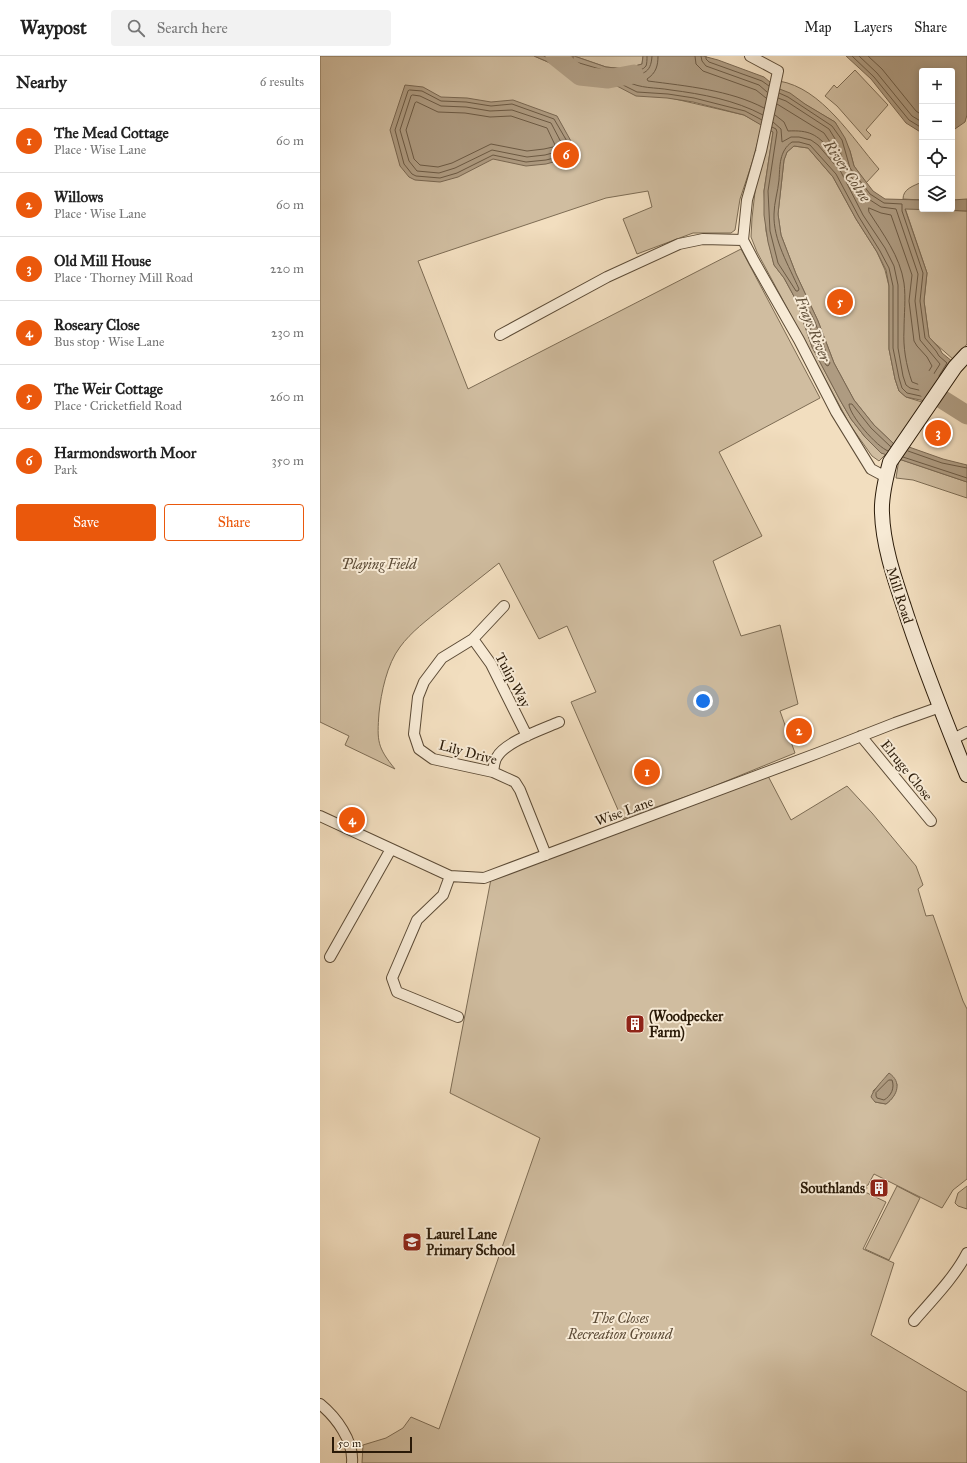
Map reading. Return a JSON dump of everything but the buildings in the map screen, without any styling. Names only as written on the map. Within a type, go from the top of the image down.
[{"type":"street","points":[[750,56],[778,71],[761,151],[747,200],[743,240],[799,340],[836,412],[871,469],[886,477]]},
{"type":"street","points":[[500,335],[607,277],[679,244],[702,240],[743,240]]},
{"type":"street","name":"Mill Road","points":[[967,354],[955,367],[907,435],[890,462],[886,477],[882,512],[889,560],[909,624],[967,776]]},
{"type":"street","name":"Lily Drive","points":[[504,606],[473,638],[442,658],[424,682],[418,697],[414,734],[419,749],[433,759],[493,772],[515,782],[546,855]]},
{"type":"street","name":"Tulip Way","points":[[473,638],[491,664],[526,736]]},
{"type":"street","name":"Wise Lane","points":[[320,816],[450,876],[484,878],[861,736],[940,708]]},
{"type":"street","points":[[493,772],[495,760],[499,753],[505,748],[526,736],[559,722]]},
{"type":"street","points":[[953,739],[967,732]]},
{"type":"street","name":"Elruge Close","points":[[861,736],[931,821]]},
{"type":"street","points":[[330,957],[391,849]]},
{"type":"street","points":[[450,876],[443,895],[417,920],[392,978],[397,992],[458,1017]]},
{"type":"street","points":[[914,1321],[941,1290],[963,1261],[967,1253]]},
{"type":"street","points":[[320,1404],[328,1411],[339,1425],[349,1442],[352,1463]]},
{"type":"green space","name":"Playing Field","points":[[320,56],[534,56],[580,76],[608,79],[615,85],[744,115],[762,125],[753,160],[740,199],[735,230],[731,233],[693,233],[637,254],[623,219],[652,207],[648,191],[606,198],[418,261],[468,389],[741,249],[820,398],[719,452],[762,536],[713,561],[741,636],[780,625],[798,704],[780,711],[795,753],[702,791],[622,819],[571,702],[596,692],[567,626],[539,639],[499,563],[414,631],[395,654],[385,679],[381,697],[378,737],[385,755],[395,769],[345,745],[349,736],[320,722]]},
{"type":"green space","points":[[574,56],[643,56],[642,64],[625,69],[606,67]]},
{"type":"green space","points":[[855,70],[888,105],[866,130],[871,135],[867,140],[837,106],[825,96],[834,85],[837,88]]},
{"type":"green space","points":[[779,81],[795,86],[809,93],[847,129],[879,169],[866,183],[854,166],[850,151],[835,122],[777,88]]},
{"type":"green space","points":[[769,129],[773,132],[764,191],[766,231],[774,265],[784,278],[796,300],[812,347],[851,419],[865,437],[881,453],[886,454],[879,461],[872,456],[850,425],[757,252],[751,237],[756,183],[762,165]]},
{"type":"green space","points":[[794,146],[808,148],[833,177],[856,219],[877,252],[885,270],[889,286],[889,349],[895,379],[899,391],[906,397],[925,403],[894,444],[874,425],[854,400],[834,363],[818,321],[796,274],[781,235],[778,214],[784,160],[787,152]]},
{"type":"green space","points":[[919,183],[919,200],[903,199],[903,196],[907,190]]},
{"type":"green space","points":[[905,208],[919,209],[919,212],[967,211],[967,344],[954,360],[929,338],[924,301],[927,273]]},
{"type":"green space","points":[[899,459],[967,482],[967,498],[913,480],[896,478]]},
{"type":"green space","name":"The Closes Recreation Ground","points":[[768,776],[791,820],[847,786],[872,813],[916,866],[923,885],[918,889],[926,916],[933,915],[967,1009],[967,1179],[953,1190],[942,1208],[874,1174],[866,1186],[867,1188],[865,1192],[886,1202],[863,1249],[894,1263],[871,1335],[967,1392],[967,1463],[362,1463],[363,1445],[386,1438],[403,1428],[411,1417],[439,1429],[540,1138],[450,1093],[491,879]],"holes":[[[887,1075],[897,1084],[894,1096],[891,1100],[886,1104],[875,1102],[873,1091],[886,1078]]]},
{"type":"green space","points":[[897,1186],[920,1198],[889,1260],[865,1249]]},
{"type":"green space","points":[[967,1186],[967,1209],[958,1206],[955,1203],[958,1193]]},
{"type":"water","name":"Frays River","points":[[534,56],[574,56],[606,67],[625,69],[642,64],[643,56],[703,56],[718,60],[764,77],[777,88],[790,93],[835,122],[845,138],[854,166],[873,191],[885,199],[919,200],[919,209],[905,209],[927,273],[924,301],[929,337],[942,353],[953,362],[925,401],[906,397],[899,391],[895,379],[889,349],[889,286],[886,270],[833,177],[808,148],[794,146],[787,152],[784,160],[778,214],[781,235],[796,274],[818,321],[834,363],[854,400],[874,425],[894,444],[909,447],[943,459],[967,465],[967,482],[881,453],[865,437],[851,419],[840,400],[812,347],[796,300],[784,278],[774,265],[768,242],[764,215],[764,191],[773,132],[744,115],[693,102],[667,98],[636,96],[615,85],[608,79],[579,75]]},
{"type":"water","points":[[846,56],[967,56],[967,115],[965,122],[955,129],[955,68],[919,68],[919,131],[906,123],[871,79]]},
{"type":"water","points":[[405,85],[423,87],[441,97],[467,98],[491,102],[513,100],[557,116],[572,143],[570,153],[561,160],[546,164],[526,166],[493,159],[458,177],[440,182],[415,180],[409,177],[400,166],[390,130]]},
{"type":"water","points":[[967,199],[967,211],[955,211],[955,200]]},
{"type":"water","points":[[889,1073],[896,1080],[896,1093],[886,1104],[875,1102],[871,1097],[872,1094]]},
{"type":"waterway","name":"River Colne","points":[[555,56],[580,76],[608,79],[634,74]]},
{"type":"waterway","name":"River Colne","points":[[927,380],[929,391],[967,415]]},
{"type":"place","name":"Harmondsworth Moor","points":[[566,155]]},
{"type":"place","name":"The Weir Cottage","points":[[840,302]]},
{"type":"place","name":"Old Mill House","points":[[938,433]]},
{"type":"place","name":"Willows","points":[[799,731]]},
{"type":"place","name":"The Mead Cottage","points":[[647,772]]},
{"type":"place","name":"Roseary Close","points":[[352,820]]},
{"type":"place","name":"(Woodpecker Farm)","points":[[635,1024]]},
{"type":"place","name":"Southlands","points":[[879,1188]]},
{"type":"place","name":"Laurel Lane Primary School","points":[[412,1242]]}]
